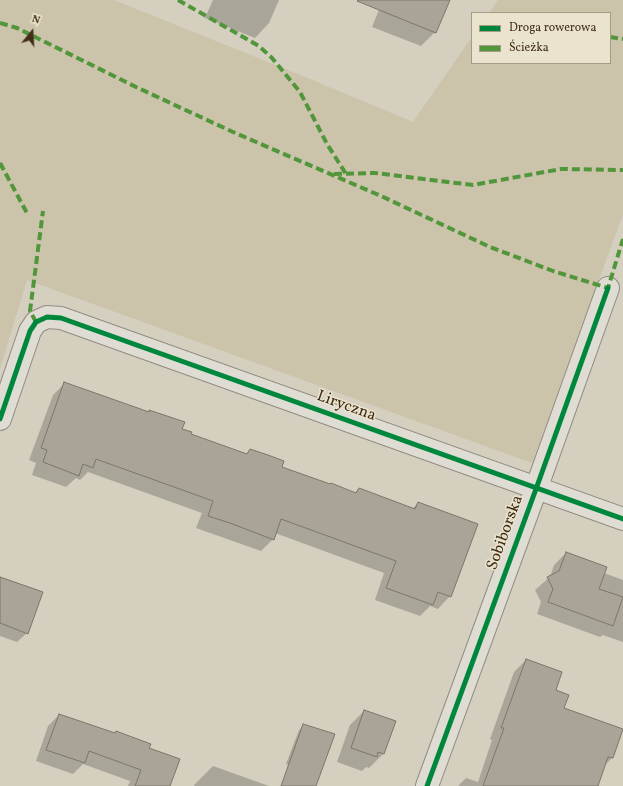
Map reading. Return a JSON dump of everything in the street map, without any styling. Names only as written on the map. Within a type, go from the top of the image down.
[{"type":"street","name":"Sobiborska","points":[[427,786],[608,288]]},
{"type":"street","name":"Liryczna","points":[[0,419],[30,330],[36,322],[47,317],[61,318],[623,520]]},
{"type":"shaded area","points":[[0,0],[114,0],[413,122],[471,38],[471,64],[611,64],[611,12],[490,12],[498,0],[623,0],[623,214],[532,463],[27,280],[0,369]]},
{"type":"building","points":[[450,0],[436,33],[357,1]]},
{"type":"building","points":[[64,382],[149,412],[149,410],[185,422],[182,429],[192,432],[191,434],[247,454],[250,449],[268,455],[284,461],[282,467],[356,493],[359,488],[415,509],[418,502],[478,524],[451,597],[438,592],[433,605],[386,588],[396,561],[281,519],[274,540],[208,516],[213,501],[96,459],[93,468],[83,464],[79,476],[43,462],[47,450],[41,448]]},
{"type":"building","points":[[566,552],[607,567],[599,589],[623,597],[613,626],[548,602],[553,589],[547,577],[559,571]]},
{"type":"building","points":[[0,577],[43,592],[28,634],[0,623]]},
{"type":"building","points":[[526,659],[562,672],[556,690],[569,695],[564,708],[623,729],[613,758],[608,757],[598,786],[483,786],[504,728],[501,728]]},
{"type":"building","points":[[364,710],[396,721],[384,754],[378,752],[377,757],[351,748]]},
{"type":"building","points":[[59,714],[115,733],[116,731],[151,744],[149,748],[180,759],[170,786],[135,786],[141,770],[89,751],[85,763],[46,750]]},
{"type":"building","points":[[303,724],[335,734],[316,786],[281,786]]},
{"type":"marked path","points":[[178,0],[259,46],[272,58],[300,92],[327,144],[346,174]]},
{"type":"marked path","points":[[0,23],[17,28],[136,87],[233,132],[381,196],[490,247],[553,271],[608,288],[623,239]]},
{"type":"marked path","points":[[611,37],[623,39]]},
{"type":"marked path","points":[[0,163],[28,215]]},
{"type":"marked path","points":[[334,174],[375,173],[473,185],[561,169],[623,170]]},
{"type":"marked path","points":[[36,322],[30,311],[43,211]]},
{"type":"cycle path","points":[[427,786],[608,288]]},
{"type":"cycle path","points":[[0,419],[30,331],[36,322],[47,317],[61,318],[623,519]]}]
